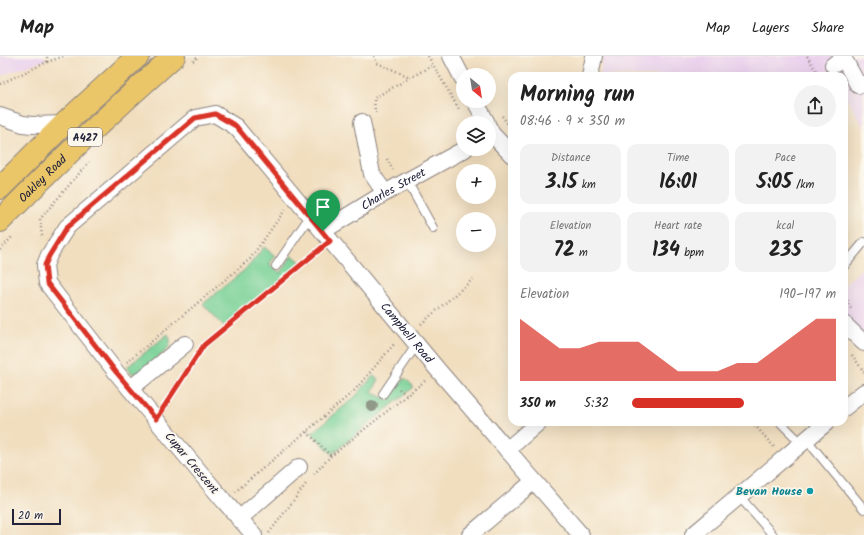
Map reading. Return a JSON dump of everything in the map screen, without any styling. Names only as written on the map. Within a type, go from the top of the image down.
[{"type":"highway","name":"Oakley Road","points":[[0,188],[64,124],[138,56]]},
{"type":"highway","name":"Oakley Road","points":[[0,221],[122,102],[182,60]]},
{"type":"street","points":[[451,56],[458,68]]},
{"type":"street","points":[[591,72],[594,56]]},
{"type":"street","points":[[839,69],[843,72]]},
{"type":"street","points":[[848,77],[858,85],[864,84]]},
{"type":"street","name":"Campbell Road","points":[[45,265],[67,227],[195,118],[215,114],[236,126],[294,198],[438,370],[581,535]]},
{"type":"street","points":[[0,116],[23,124],[64,124]]},
{"type":"street","points":[[369,121],[372,174],[385,193]]},
{"type":"street","points":[[496,137],[508,150]]},
{"type":"street","name":"Charles Street","points":[[326,236],[385,193],[456,154]]},
{"type":"street","name":"Cupar Crescent","points":[[45,265],[47,283],[116,372],[254,535]]},
{"type":"street","points":[[849,319],[864,343]]},
{"type":"street","points":[[130,389],[185,344]]},
{"type":"street","points":[[848,405],[864,392]]},
{"type":"street","points":[[507,450],[534,426]]},
{"type":"street","points":[[693,535],[822,426]]},
{"type":"street","points":[[239,519],[299,467]]},
{"type":"street","points":[[470,535],[534,482]]},
{"type":"lane","points":[[404,182],[432,228]]},
{"type":"lane","points":[[276,266],[310,216]]},
{"type":"lane","points":[[848,261],[864,242]]},
{"type":"lane","points":[[384,394],[411,336]]},
{"type":"lane","points":[[785,426],[803,441],[864,509]]},
{"type":"lane","points":[[739,496],[773,535]]},
{"type":"path","points":[[47,62],[48,56]]},
{"type":"path","points":[[0,84],[47,62],[64,56]]},
{"type":"path","points":[[182,60],[199,56]]},
{"type":"path","points":[[374,56],[377,63],[411,77]]},
{"type":"path","points":[[428,56],[463,115]]},
{"type":"path","points":[[807,56],[817,72]]},
{"type":"path","points":[[369,121],[374,98],[433,65]]},
{"type":"path","points":[[45,265],[40,219],[94,156]]},
{"type":"path","points":[[385,157],[404,182]]},
{"type":"path","points":[[116,372],[250,259],[294,198]]},
{"type":"path","points":[[156,419],[204,345],[326,236]]},
{"type":"path","points":[[224,501],[308,432],[354,391],[473,279]]},
{"type":"path","points":[[848,304],[850,309],[849,319]]},
{"type":"path","points":[[850,353],[864,372]]},
{"type":"path","points":[[268,535],[310,478],[331,456],[438,370]]},
{"type":"path","points":[[755,426],[783,458]]},
{"type":"path","points":[[308,432],[331,456]]},
{"type":"shaded area","points":[[0,56],[45,56],[45,60],[0,76]]},
{"type":"shaded area","points":[[603,56],[864,56],[864,128],[848,101],[848,72],[601,72]]},
{"type":"shaded area","points":[[864,267],[864,339],[848,321],[848,281]]},
{"type":"green space","points":[[264,247],[275,256],[269,265],[281,273],[292,255],[302,263],[224,326],[203,304],[248,267]]},
{"type":"green space","points":[[168,334],[170,342],[167,350],[141,372],[133,374],[127,367]]},
{"type":"green space","points":[[373,376],[379,379],[372,392],[388,400],[405,378],[414,387],[332,454],[312,433],[355,397]]},
{"type":"place","name":"Bevan House","points":[[810,491]]},
{"type":"route","points":[[215,114],[236,126],[294,198],[323,231],[330,241],[204,345],[156,419],[116,372],[47,283],[45,265],[67,227],[195,118],[215,114]]}]
